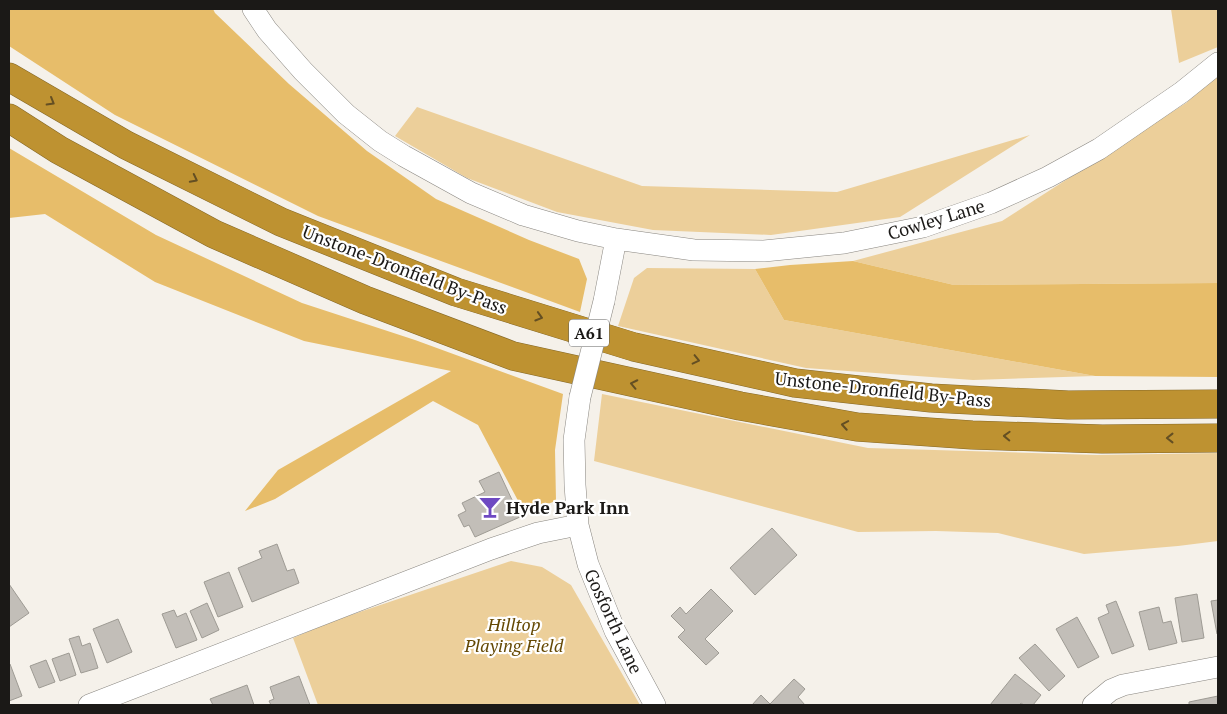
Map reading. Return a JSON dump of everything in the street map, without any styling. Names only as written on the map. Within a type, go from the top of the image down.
[{"type":"highway","name":"Unstone-Dronfield By-Pass","points":[[9,77],[126,145],[281,222],[456,292],[634,347],[795,383],[931,398],[1068,405],[1218,404]]},
{"type":"highway","name":"Unstone-Dronfield By-Pass","points":[[9,118],[58,150],[214,234],[365,300],[513,356],[740,406],[857,427],[1102,439],[1218,438]]},
{"type":"street","name":"Cowley Lane","points":[[253,9],[267,30],[303,71],[346,114],[380,141],[471,193],[523,214],[578,232],[694,250],[764,251],[844,243],[922,226],[991,203],[1048,177],[1106,144],[1182,92],[1218,62]]},
{"type":"street","name":"Gosforth Lane","points":[[616,239],[604,301],[580,397],[574,440],[578,525],[588,564],[611,622],[655,705]]},
{"type":"street","points":[[89,705],[491,549],[538,533],[578,525]]},
{"type":"street","points":[[1093,705],[1111,690],[1123,685],[1218,667]]},
{"type":"green space","points":[[1171,9],[1218,9],[1218,47],[1179,63]]},
{"type":"green space","points":[[1218,75],[1218,283],[954,285],[853,261],[1002,221],[1186,103]]},
{"type":"green space","points":[[417,107],[642,186],[837,192],[1030,135],[900,217],[771,235],[653,230],[557,212],[467,178],[395,136]]},
{"type":"green space","points":[[647,268],[755,269],[784,320],[1095,376],[973,380],[806,368],[618,326],[634,278]]},
{"type":"green space","points":[[602,394],[868,448],[1097,455],[1218,453],[1218,541],[1084,554],[998,533],[936,531],[858,532],[594,461]]},
{"type":"green space","name":"Hilltop Playing Field","points":[[511,561],[542,567],[571,585],[640,705],[318,705],[293,638],[330,622]]},
{"type":"shaded area","points":[[9,9],[213,9],[289,84],[367,151],[436,199],[529,240],[579,259],[587,279],[580,312],[318,216],[115,115],[9,46]]},
{"type":"shaded area","points":[[9,148],[156,235],[302,303],[415,340],[563,394],[555,450],[556,501],[524,512],[478,425],[433,401],[275,499],[245,511],[278,470],[451,371],[304,341],[155,282],[45,214],[9,218]]},
{"type":"shaded area","points":[[853,261],[954,285],[1218,283],[1218,377],[1095,376],[784,320],[755,269]]},
{"type":"building","name":"Hyde Park Inn","points":[[499,472],[520,517],[475,537],[469,525],[464,527],[458,515],[466,511],[462,503],[485,492],[479,481]]},
{"type":"building","points":[[772,528],[797,555],[755,595],[730,568]]},
{"type":"building","points":[[277,544],[287,571],[294,569],[299,583],[252,602],[238,568],[262,558],[259,551]]},
{"type":"building","points":[[229,572],[243,607],[218,617],[204,582]]},
{"type":"building","points":[[9,584],[29,613],[9,627]]},
{"type":"building","points":[[711,589],[733,611],[705,639],[719,653],[706,665],[678,637],[685,630],[671,616],[680,607],[686,614]]},
{"type":"building","points":[[1197,594],[1204,638],[1182,642],[1175,598]]},
{"type":"building","points":[[1218,600],[1218,633],[1217,634],[1211,601]]},
{"type":"building","points":[[1116,601],[1134,646],[1112,654],[1098,618],[1109,613],[1106,605]]},
{"type":"building","points":[[207,603],[219,630],[202,638],[190,611]]},
{"type":"building","points":[[1159,607],[1163,623],[1171,621],[1177,643],[1149,650],[1139,612]]},
{"type":"building","points":[[174,610],[177,617],[186,613],[197,640],[176,648],[162,614]]},
{"type":"building","points":[[1077,617],[1099,657],[1078,668],[1056,629]]},
{"type":"building","points":[[118,619],[132,652],[107,663],[93,629]]},
{"type":"building","points":[[79,636],[82,646],[90,643],[98,668],[81,673],[69,639]]},
{"type":"building","points":[[1035,644],[1065,676],[1049,691],[1019,658]]},
{"type":"building","points":[[69,653],[76,675],[60,681],[52,659]]},
{"type":"building","points":[[46,660],[55,682],[39,688],[30,666]]},
{"type":"building","points":[[9,664],[22,696],[9,701]]},
{"type":"building","points":[[1015,674],[1041,695],[1033,705],[1021,703],[1019,705],[990,705]]},
{"type":"building","points":[[299,676],[310,705],[271,705],[269,701],[274,699],[270,687]]},
{"type":"building","points":[[794,679],[805,689],[798,697],[805,705],[752,705],[761,695],[770,704]]},
{"type":"building","points":[[247,685],[254,705],[213,705],[210,699]]},
{"type":"building","points":[[1218,696],[1218,705],[1189,705],[1189,702]]},
{"type":"place","name":"Hyde Park Inn","points":[[490,507]]}]
